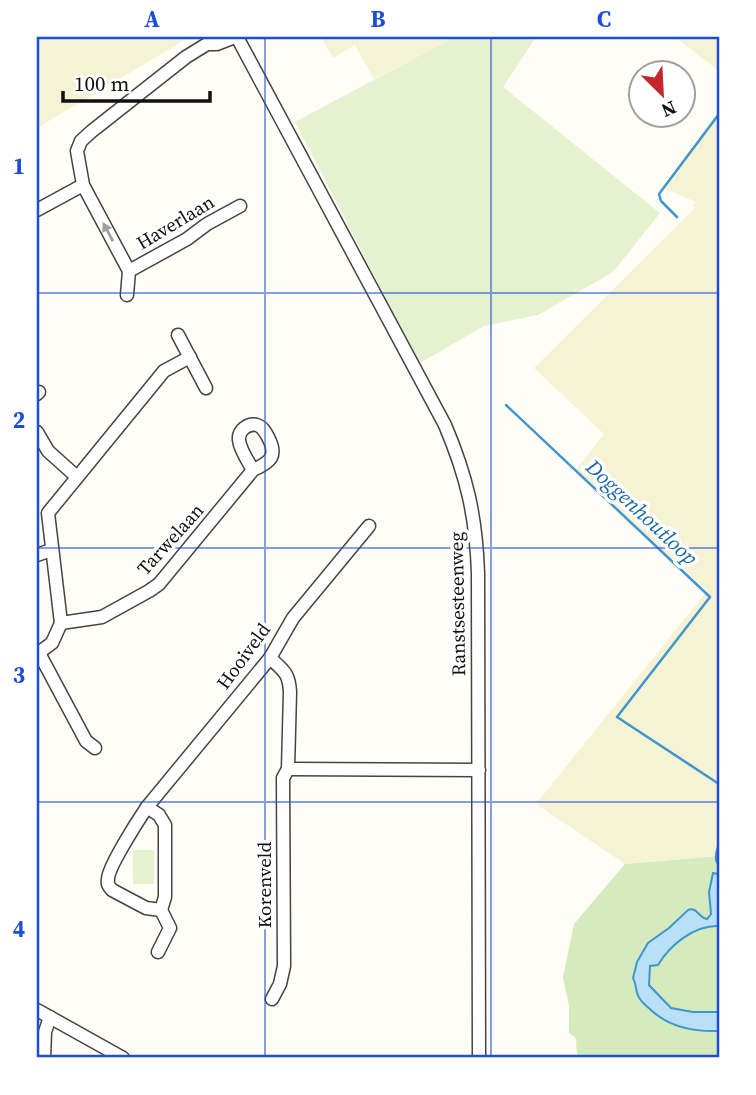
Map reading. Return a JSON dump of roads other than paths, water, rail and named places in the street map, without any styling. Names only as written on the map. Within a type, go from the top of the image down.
[{"type":"street","points":[[127,295],[129,271],[83,185],[77,150],[81,141],[186,57],[209,41],[217,44],[236,37]]},
{"type":"street","name":"Ranstsesteenweg","points":[[236,37],[445,425],[458,455],[471,502],[477,545],[479,1058]]},
{"type":"street","points":[[37,210],[83,185]]},
{"type":"street","name":"Haverlaan","points":[[129,271],[240,206]]},
{"type":"street","points":[[178,335],[206,388]]},
{"type":"street","points":[[95,748],[86,741],[38,654],[52,643],[61,623],[48,513],[164,371],[190,357]]},
{"type":"street","points":[[37,432],[48,451],[77,477]]},
{"type":"street","name":"Tarwelaan","points":[[61,623],[102,617],[159,584],[253,470]]},
{"type":"street","name":"Hooiveld","points":[[161,910],[146,908],[112,890],[108,885],[107,878],[136,822],[270,659],[293,618],[369,526]]},
{"type":"street","points":[[37,555],[51,550]]},
{"type":"street","name":"Korenveld","points":[[270,659],[285,672],[289,680],[290,727],[288,769],[283,778],[284,966],[280,984],[272,999]]},
{"type":"street","points":[[288,769],[479,770]]},
{"type":"street","points":[[147,807],[159,815],[165,825],[165,897],[161,910],[170,928],[158,952]]},
{"type":"street","points":[[37,1010],[123,1058]]},
{"type":"street","points":[[44,1058],[45,1032],[50,1017]]},
{"type":"water","points":[[713,873],[719,874],[719,926],[692,933],[669,950],[658,965],[650,966],[649,985],[671,1008],[693,1012],[719,1012],[719,1031],[701,1031],[683,1028],[659,1017],[640,999],[633,978],[637,962],[648,943],[688,910],[695,910],[707,919],[711,914],[709,892]]},
{"type":"waterway","points":[[677,217],[661,201],[659,194],[719,114]]},
{"type":"waterway","name":"Doggenhoutloop","points":[[506,405],[710,597],[617,717],[719,784]]},
{"type":"waterway","name":"Doggenhoutloop","points":[[719,845],[716,856],[719,865]]}]
